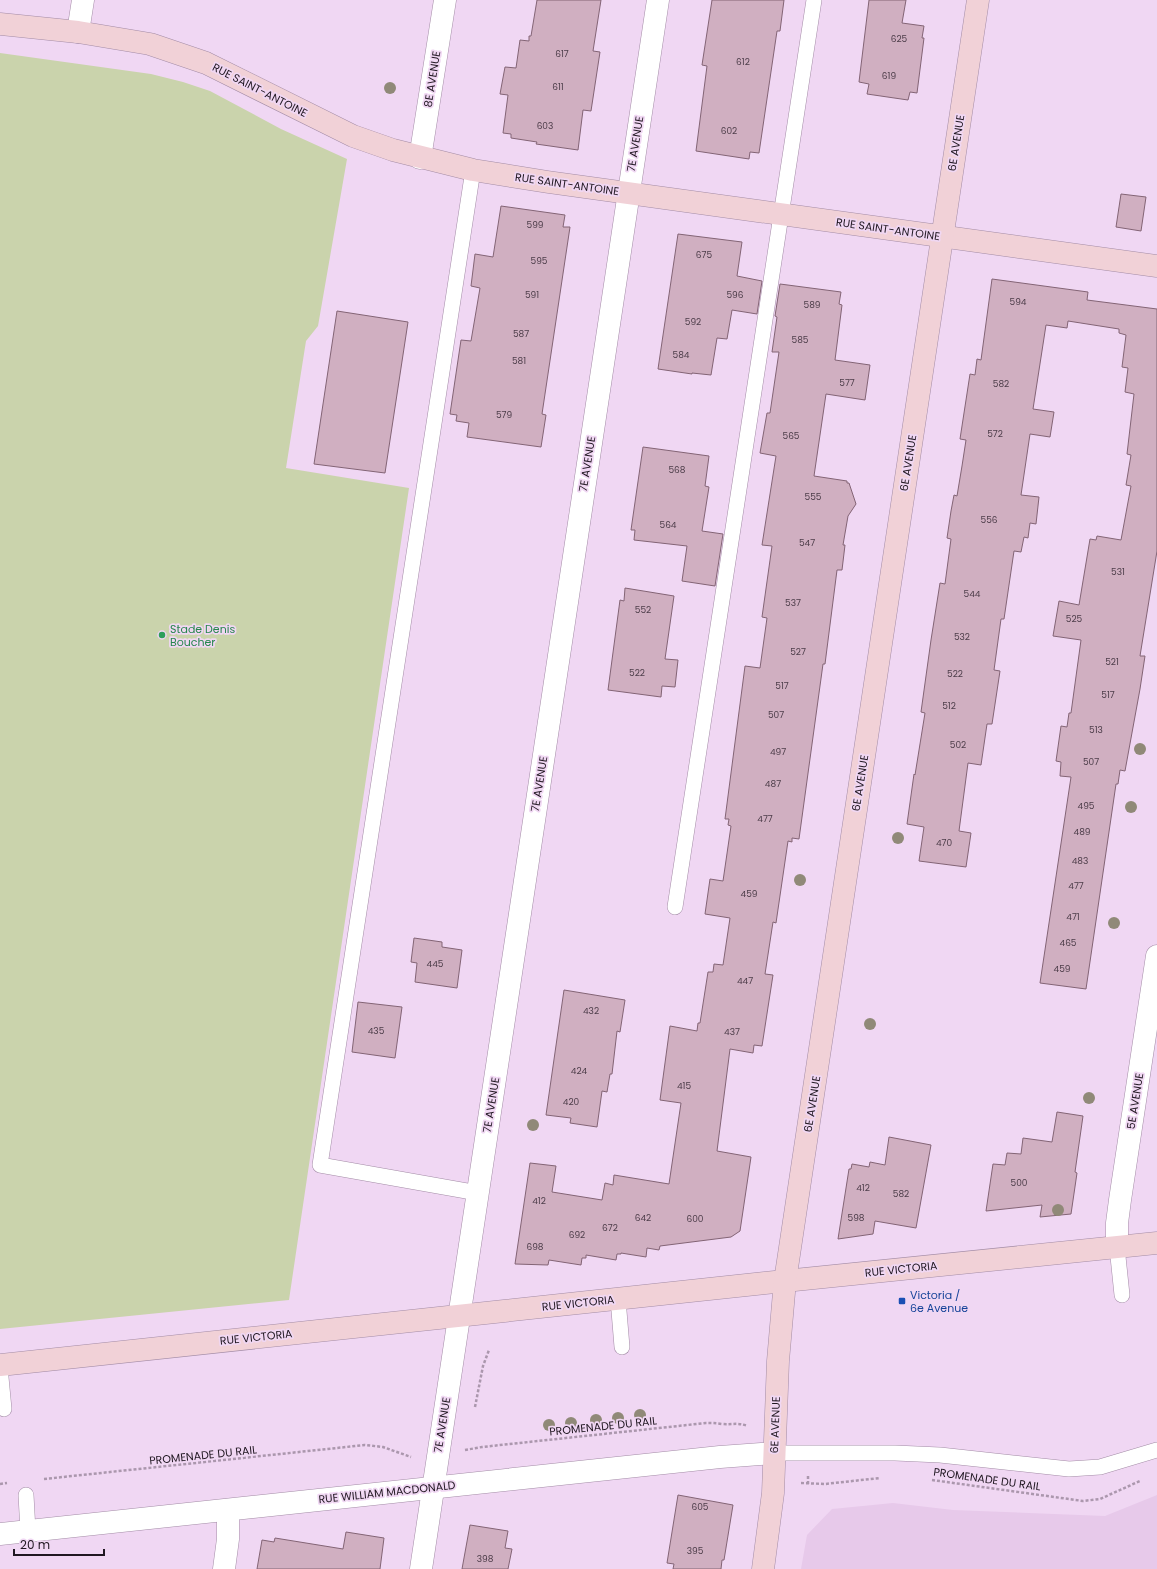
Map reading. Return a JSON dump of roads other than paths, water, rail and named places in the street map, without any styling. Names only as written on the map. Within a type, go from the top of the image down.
[{"type":"street","points":[[78,32],[83,0]]},
{"type":"street","name":"8E AVENUE","points":[[420,158],[445,0]]},
{"type":"street","name":"7E AVENUE","points":[[421,1569],[658,0]]},
{"type":"street","name":"6E AVENUE","points":[[763,1569],[771,1509],[775,1453],[778,1361],[785,1281],[978,0]]},
{"type":"street","name":"RUE SAINT-ANTOINE","points":[[0,24],[78,32],[150,44],[206,62],[353,136],[420,158],[473,170],[628,193],[1157,266]]},
{"type":"street","name":"5E AVENUE","points":[[1117,1247],[1117,1223],[1120,1200],[1157,956]]},
{"type":"street","name":"RUE VICTORIA","points":[[0,1366],[1157,1242]]},
{"type":"street","name":"RUE WILLIAM MACDONALD","points":[[0,1534],[720,1457],[775,1453]]},
{"type":"street","points":[[224,1569],[228,1539],[228,1510]]},
{"type":"lane","points":[[675,907],[814,0]]},
{"type":"lane","points":[[473,170],[320,1165],[478,1193]]},
{"type":"lane","points":[[1117,1247],[1122,1294]]},
{"type":"lane","points":[[618,1299],[622,1347]]},
{"type":"lane","points":[[0,1366],[4,1409]]},
{"type":"lane","points":[[775,1453],[896,1453],[940,1455],[1069,1469],[1100,1467],[1157,1450]]},
{"type":"lane","points":[[26,1495],[28,1531]]},
{"type":"place","name":"Stade Denis Boucher","points":[[162,635]]},
{"type":"place","name":"Victoria / 6e Avenue","points":[[902,1301]]}]
